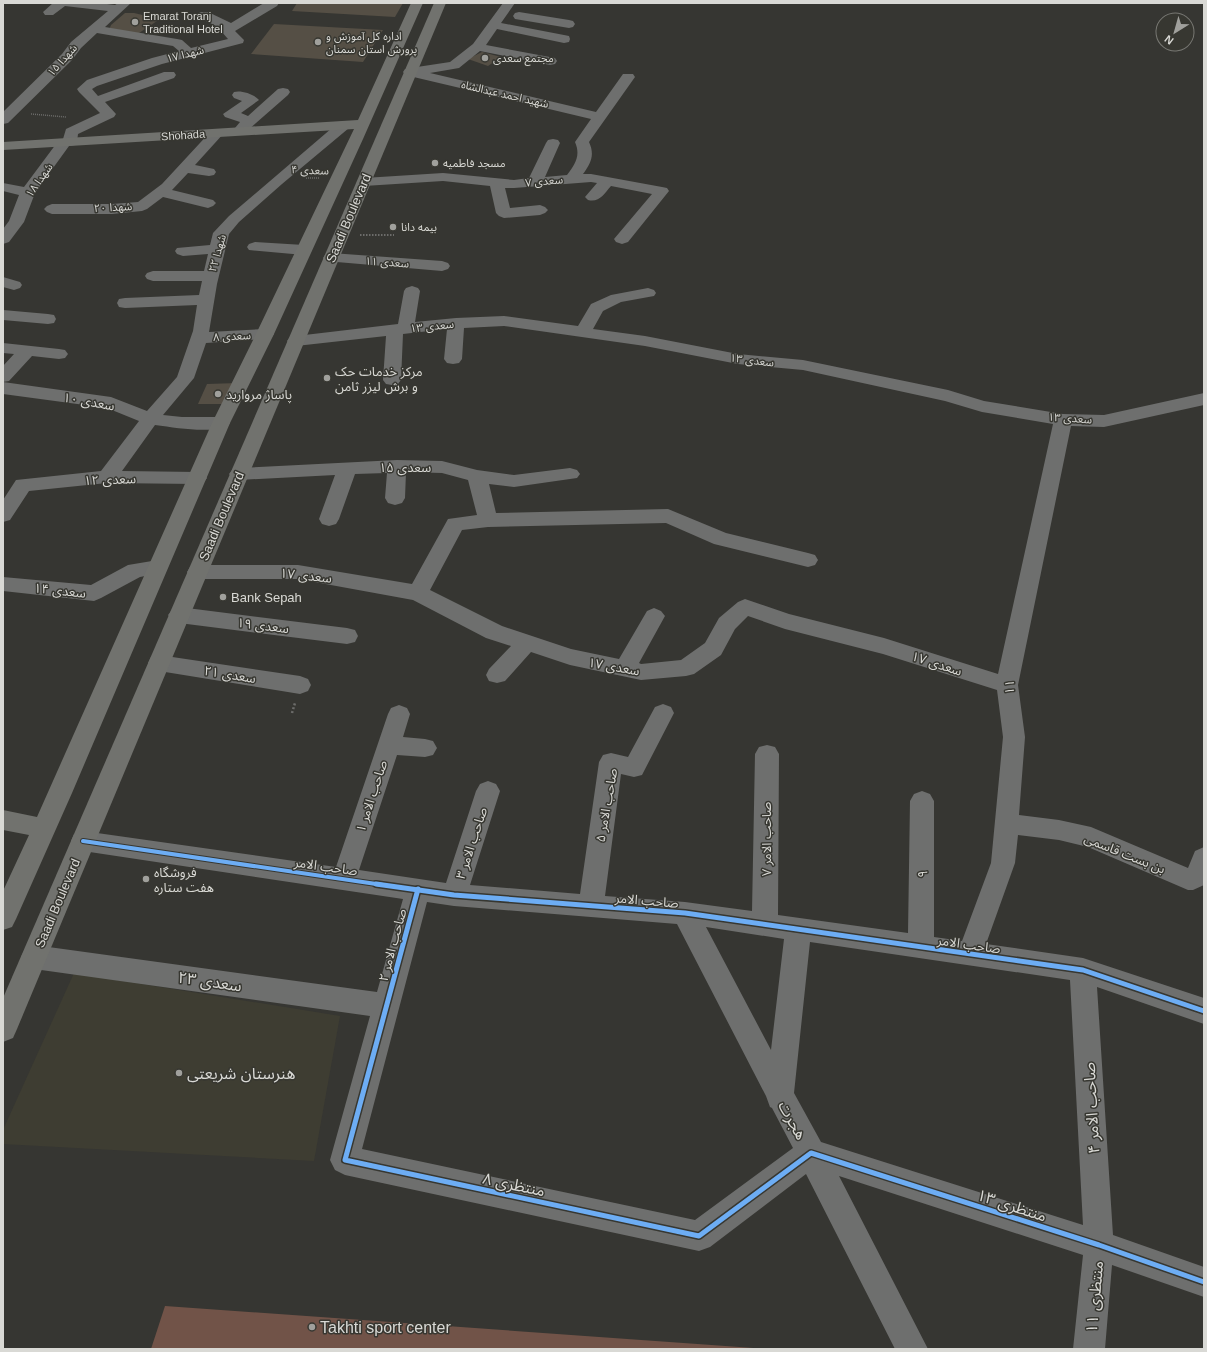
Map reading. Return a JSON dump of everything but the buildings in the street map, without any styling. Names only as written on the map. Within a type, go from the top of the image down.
[{"type":"main road","name":"Saadi Boulevard","points":[[3,919],[221,423],[265,334],[363,124],[417,3]]},
{"type":"main road","name":"Saadi Boulevard","points":[[3,1029],[11,990],[34,957],[440,3]]},
{"type":"main road","name":"Shohada","points":[[3,146],[363,124]]},
{"type":"main road","points":[[244,376],[255,382],[261,383],[274,381],[280,378]]},
{"type":"main road","points":[[232,400],[253,396],[266,399],[270,402]]},
{"type":"main road","points":[[3,820],[44,828]]},
{"type":"street","points":[[49,12],[61,3]]},
{"type":"street","points":[[70,3],[121,6]]},
{"type":"street","points":[[204,15],[231,28],[273,3]]},
{"type":"street","name":"شهدا ۱۵","points":[[5,115],[67,57],[76,45],[121,6]]},
{"type":"street","points":[[410,72],[454,65],[478,47],[506,8],[569,24]]},
{"type":"street","points":[[493,25],[564,40]]},
{"type":"street","name":"شهدا ۱۷","points":[[98,119],[109,114],[84,89],[92,83],[157,61],[238,40],[227,31],[231,28]]},
{"type":"street","points":[[94,29],[178,43],[189,53]]},
{"type":"street","points":[[160,40],[175,30]]},
{"type":"street","points":[[478,47],[550,61]]},
{"type":"street","name":"شهید احمد عبدالشاه","points":[[410,72],[600,117]]},
{"type":"street","name":"شهدا ۱۷","points":[[96,101],[169,75]]},
{"type":"street","points":[[572,178],[586,159],[586,148],[582,142],[628,77]]},
{"type":"street","points":[[238,132],[283,92]]},
{"type":"street","points":[[239,94],[252,100],[230,114],[250,121]]},
{"type":"street","points":[[67,142],[71,132],[98,119]]},
{"type":"street","name":"شهدا ۲۲","points":[[107,477],[150,419],[185,378],[198,338],[221,233],[234,219],[344,125]]},
{"type":"street","name":"شهدا ۲۰","points":[[52,209],[112,209],[142,206],[168,187],[217,133]]},
{"type":"street","name":"شهدا ۱۸","points":[[3,239],[16,222],[28,192],[67,142]]},
{"type":"street","points":[[535,182],[553,143]]},
{"type":"street","points":[[184,168],[209,172]]},
{"type":"street","name":"سعدی ۷","points":[[364,182],[443,177],[514,184],[572,178],[591,178],[662,191],[622,239]]},
{"type":"street","points":[[593,197],[607,181]]},
{"type":"street","points":[[496,182],[504,214],[540,210]]},
{"type":"street","points":[[3,187],[28,192]]},
{"type":"street","points":[[160,192],[208,203]]},
{"type":"street","points":[[256,247],[304,250]]},
{"type":"street","points":[[183,251],[217,249]]},
{"type":"street","name":"سعدی ۱۱","points":[[331,258],[442,266]]},
{"type":"street","points":[[153,276],[211,276]]},
{"type":"street","points":[[392,380],[401,329],[412,291]]},
{"type":"street","points":[[583,332],[597,308],[617,298],[648,293]]},
{"type":"street","points":[[125,303],[206,300]]},
{"type":"street","points":[[3,315],[48,319]]},
{"type":"street","name":"سعدی ۱۳","points":[[296,341],[456,323],[504,321],[645,341],[738,359],[803,365],[948,396],[982,406],[1063,420],[1104,421],[1204,398]]},
{"type":"street","points":[[453,359],[456,323]]},
{"type":"street","name":"سعدی ۸","points":[[198,338],[265,334]]},
{"type":"street","points":[[3,348],[59,354]]},
{"type":"street","points":[[3,377],[27,351]]},
{"type":"street","name":"سعدی ۱۰","points":[[3,388],[111,403],[150,419],[182,423],[221,423]]},
{"type":"street","name":"۱۱","points":[[970,954],[1003,863],[1014,737],[1007,685],[1063,420]]},
{"type":"street","points":[[396,466],[396,498]]},
{"type":"street","name":"سعدی ۱۵","points":[[239,474],[396,466],[442,467],[477,476],[514,482],[570,474]]},
{"type":"street","points":[[329,519],[347,469]]},
{"type":"street","points":[[477,476],[488,520]]},
{"type":"street","name":"سعدی ۱۲","points":[[3,515],[23,485],[107,477],[197,478]]},
{"type":"street","points":[[418,593],[454,524],[488,520],[668,516],[721,538],[808,560]]},
{"type":"street","name":"سعدی ۱۴","points":[[3,584],[94,593],[135,570],[158,567]]},
{"type":"street","name":"سعدی ۱۷","points":[[197,572],[298,572],[418,593],[494,632],[570,657],[641,672],[686,668],[713,649],[727,624],[745,606],[785,621],[884,646],[1007,685]]},
{"type":"street","name":"سعدی ۱۹","points":[[179,615],[347,636]]},
{"type":"street","points":[[625,668],[654,616]]},
{"type":"street","points":[[497,675],[527,643]]},
{"type":"street","name":"سعدی ۲۱","points":[[159,663],[300,685]]},
{"type":"street","name":"صاحب الامر ۵","points":[[591,905],[611,762],[634,768],[663,713]]},
{"type":"street","name":"صاحب الامر ۱","points":[[344,879],[399,714]]},
{"type":"street","points":[[388,745],[425,748]]},
{"type":"street","name":"صاحب الامر ۷","points":[[765,924],[767,754]]},
{"type":"street","name":"صاحب الامر ۳","points":[[454,895],[488,791]]},
{"type":"street","name":"۹","points":[[921,947],[922,801]]},
{"type":"street","name":"بن بست قاسمی","points":[[1006,824],[1059,830],[1091,837],[1188,879],[1193,879],[1197,876],[1204,858]]},
{"type":"street","name":"صاحب الامر","points":[[83,841],[454,895],[685,913],[1083,970],[1204,1011]]},
{"type":"street","name":"صاحب الامر ۲","points":[[386,1006],[418,889]]},
{"type":"street","name":"هجرت","points":[[685,913],[912,1349]]},
{"type":"street","points":[[780,1097],[798,929]]},
{"type":"street","name":"سعدی ۲۳","points":[[34,957],[386,1006]]},
{"type":"street","name":"صاحب الامر ۴","points":[[1083,970],[1099,1245]]},
{"type":"street","name":"منتظری ۸","points":[[386,1006],[345,1160],[699,1236],[811,1153]]},
{"type":"street","name":"منتظری ۱۳","points":[[811,1153],[1099,1245],[1204,1282]]},
{"type":"street","name":"منتظری ۱۱","points":[[1089,1349],[1099,1245]]},
{"type":"path","points":[[5,115],[98,119]]},
{"type":"path","points":[[341,235],[394,235]]},
{"type":"shaded area","name":"هنرستان شریعتی","points":[[74,973],[340,1016],[314,1161],[3,1144],[3,1130]]},
{"type":"shaded area","name":"Takhti sport center","points":[[165,1306],[768,1349],[151,1349]]},
{"type":"cycle path","points":[[83,841],[454,895],[685,913],[1083,970],[1204,1011]]},
{"type":"cycle path","points":[[418,889],[345,1160],[699,1236],[811,1153],[1099,1245],[1204,1282]]},
{"type":"place","name":"Emarat Toranj Traditional Hotel","points":[[135,22]]},
{"type":"place","name":"اداره کل آموزش و پرورش استان سمنان","points":[[318,42]]},
{"type":"place","name":"مجتمع سعدی","points":[[485,58]]},
{"type":"place","name":"مسجد فاطمیه","points":[[435,163]]},
{"type":"place","name":"بیمه دانا","points":[[393,227]]},
{"type":"place","name":"مرکز خدمات حک و برش لیزر ثامن","points":[[327,378]]},
{"type":"place","name":"پاساژ مروارید","points":[[218,394]]},
{"type":"place","name":"Bank Sepah","points":[[223,597]]},
{"type":"place","name":"فروشگاه هفت ستاره","points":[[146,879]]},
{"type":"place","name":"هنرستان شریعتی","points":[[179,1073]]},
{"type":"place","name":"Takhti sport center","points":[[312,1327]]}]
